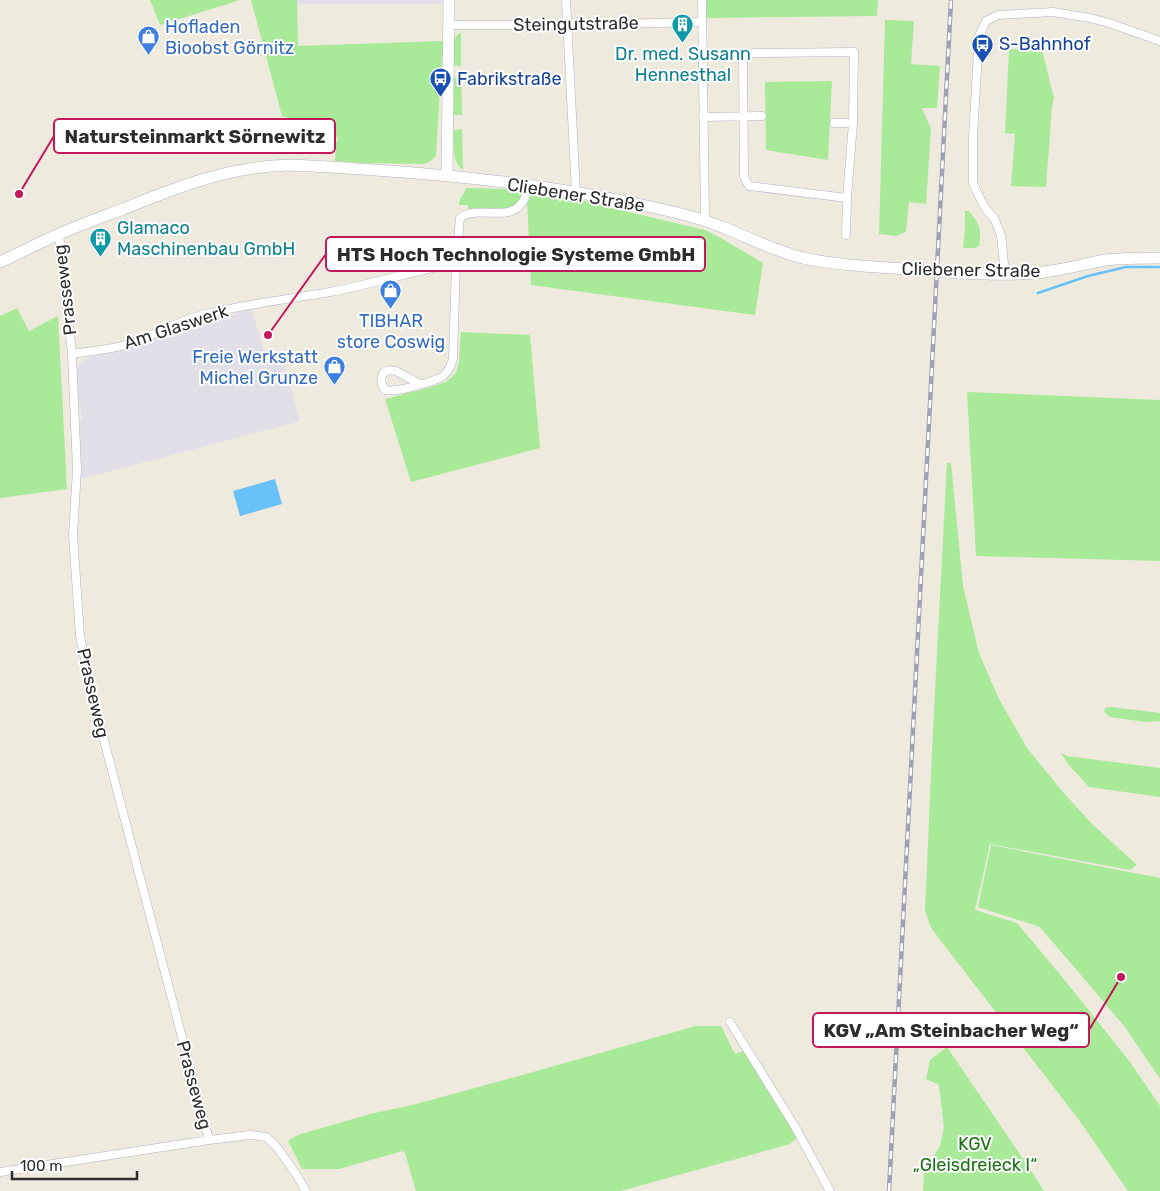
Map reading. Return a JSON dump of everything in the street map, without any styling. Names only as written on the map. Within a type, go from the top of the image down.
[{"type":"street","points":[[447,175],[448,0]]},
{"type":"street","points":[[566,0],[576,193]]},
{"type":"street","points":[[702,0],[705,220]]},
{"type":"street","points":[[1005,274],[1001,235],[994,218],[986,208],[973,183],[973,137],[979,36],[986,21],[998,15],[1053,12],[1109,23],[1160,41]]},
{"type":"street","name":"Steingutstraße","points":[[449,25],[702,22]]},
{"type":"street","points":[[846,235],[853,123],[854,52],[754,53],[744,55],[744,177],[750,186],[847,198]]},
{"type":"street","points":[[703,117],[762,116]]},
{"type":"street","points":[[834,123],[853,123]]},
{"type":"street","name":"Cliebener Straße","points":[[0,262],[59,234],[152,197],[220,174],[276,165],[447,175],[576,193],[654,207],[705,220],[802,258],[843,264],[958,273],[1005,274],[1052,271],[1108,260],[1160,258]]},
{"type":"street","points":[[420,384],[391,370],[386,371],[381,379],[382,385],[386,390],[393,391],[434,381],[451,366],[453,359],[456,263],[460,218],[464,214],[478,212],[512,212],[525,198],[528,186]]},
{"type":"street","name":"Prasseweg","points":[[59,234],[72,354],[77,470],[73,535],[80,636],[95,706],[209,1140]]},
{"type":"street","name":"Am Glaswerk","points":[[72,354],[126,344],[179,322],[205,314],[331,291],[456,263]]},
{"type":"street","points":[[730,1022],[794,1125],[830,1191]]},
{"type":"street","points":[[0,1172],[250,1135],[266,1138],[276,1146],[306,1191]]},
{"type":"shaded area","points":[[297,0],[442,0],[442,4],[297,4]]},
{"type":"shaded area","points":[[252,310],[268,365],[283,361],[300,421],[81,479],[79,423],[82,419],[80,407],[78,406],[77,369],[81,362],[87,358],[133,346],[173,329],[175,331],[187,328],[187,324],[206,318],[234,315],[237,312]]},
{"type":"green space","points":[[150,0],[240,0],[160,25]]},
{"type":"green space","points":[[251,0],[297,0],[298,46],[443,41],[436,155],[434,158],[423,164],[335,161],[338,138],[311,125],[282,116]]},
{"type":"green space","points":[[706,0],[878,0],[877,16],[706,18]]},
{"type":"green space","points":[[885,20],[914,21],[911,64],[940,66],[937,108],[922,108],[931,129],[926,204],[909,202],[906,232],[896,236],[879,234]]},
{"type":"green space","points":[[461,32],[461,66],[453,65],[453,51],[455,38]]},
{"type":"green space","points":[[1009,49],[1042,50],[1054,98],[1046,187],[1011,186],[1015,134],[1005,133]]},
{"type":"green space","points":[[461,77],[462,115],[454,115],[453,78]]},
{"type":"green space","points":[[832,81],[828,160],[766,150],[765,82]]},
{"type":"green space","points":[[462,129],[463,170],[455,157],[454,146],[454,130]]},
{"type":"green space","points":[[466,188],[506,189],[522,192],[519,200],[508,208],[500,210],[468,209],[468,205],[459,205]]},
{"type":"green space","points":[[533,192],[598,203],[603,206],[705,230],[721,238],[763,263],[755,315],[531,285],[527,201]]},
{"type":"green space","points":[[965,211],[969,211],[979,227],[979,246],[975,248],[963,248]]},
{"type":"green space","points":[[17,308],[29,331],[58,316],[67,489],[0,498],[0,314],[1,316]]},
{"type":"green space","points":[[461,332],[530,335],[540,448],[411,482],[385,399],[446,382],[456,373],[459,362]]},
{"type":"green space","points":[[967,392],[1160,400],[1160,561],[976,556]]},
{"type":"green space","points":[[947,463],[951,463],[963,586],[979,653],[998,697],[1027,748],[1062,791],[1092,824],[1137,865],[1130,870],[990,844],[975,910],[1017,923],[1130,1062],[1160,1106],[1160,1191],[1128,1191],[1079,1120],[931,928],[925,910]]},
{"type":"green space","points":[[1111,707],[1160,713],[1160,721],[1145,722],[1110,717],[1104,712],[1105,708]]},
{"type":"green space","points":[[1061,753],[1067,756],[1160,768],[1160,797],[1089,787],[1068,764]]},
{"type":"green space","points":[[991,845],[1160,878],[1160,1079],[1125,1027],[1040,927],[978,907]]},
{"type":"green space","points":[[696,1026],[721,1026],[735,1054],[747,1050],[801,1134],[790,1144],[621,1191],[416,1191],[403,1151],[339,1169],[302,1169],[288,1141],[298,1135],[370,1114],[412,1105]]},
{"type":"green space","name":"KGV „Gleisdreieck I“","points":[[947,1047],[1044,1191],[923,1191],[924,1173],[940,1146],[944,1128],[939,1085],[926,1079],[930,1060]]},
{"type":"water","points":[[275,479],[282,504],[240,516],[233,491]]},
{"type":"waterway","points":[[1038,293],[1088,276],[1126,267],[1160,267]]},
{"type":"railway","points":[[889,1191],[951,0]]},
{"type":"place","name":"Dr. med. Susann Hennesthal","points":[[683,43]]},
{"type":"place","name":"Hofladen Bioobst Görnitz","points":[[149,56]]},
{"type":"place","name":"S-Bahnhof","points":[[983,63]]},
{"type":"place","name":"Fabrikstraße","points":[[441,98]]},
{"type":"place","name":"Natursteinmarkt Sörnewitz","points":[[19,194]]},
{"type":"place","name":"Glamaco Maschinenbau GmbH","points":[[101,257]]},
{"type":"place","name":"TIBHAR store Coswig","points":[[391,310]]},
{"type":"place","name":"HTS Hoch Technologie Systeme GmbH","points":[[268,335]]},
{"type":"place","name":"Freie Werkstatt Michel Grunze","points":[[334,386]]},
{"type":"place","name":"KGV „Am Steinbacher Weg“","points":[[1121,977]]}]
